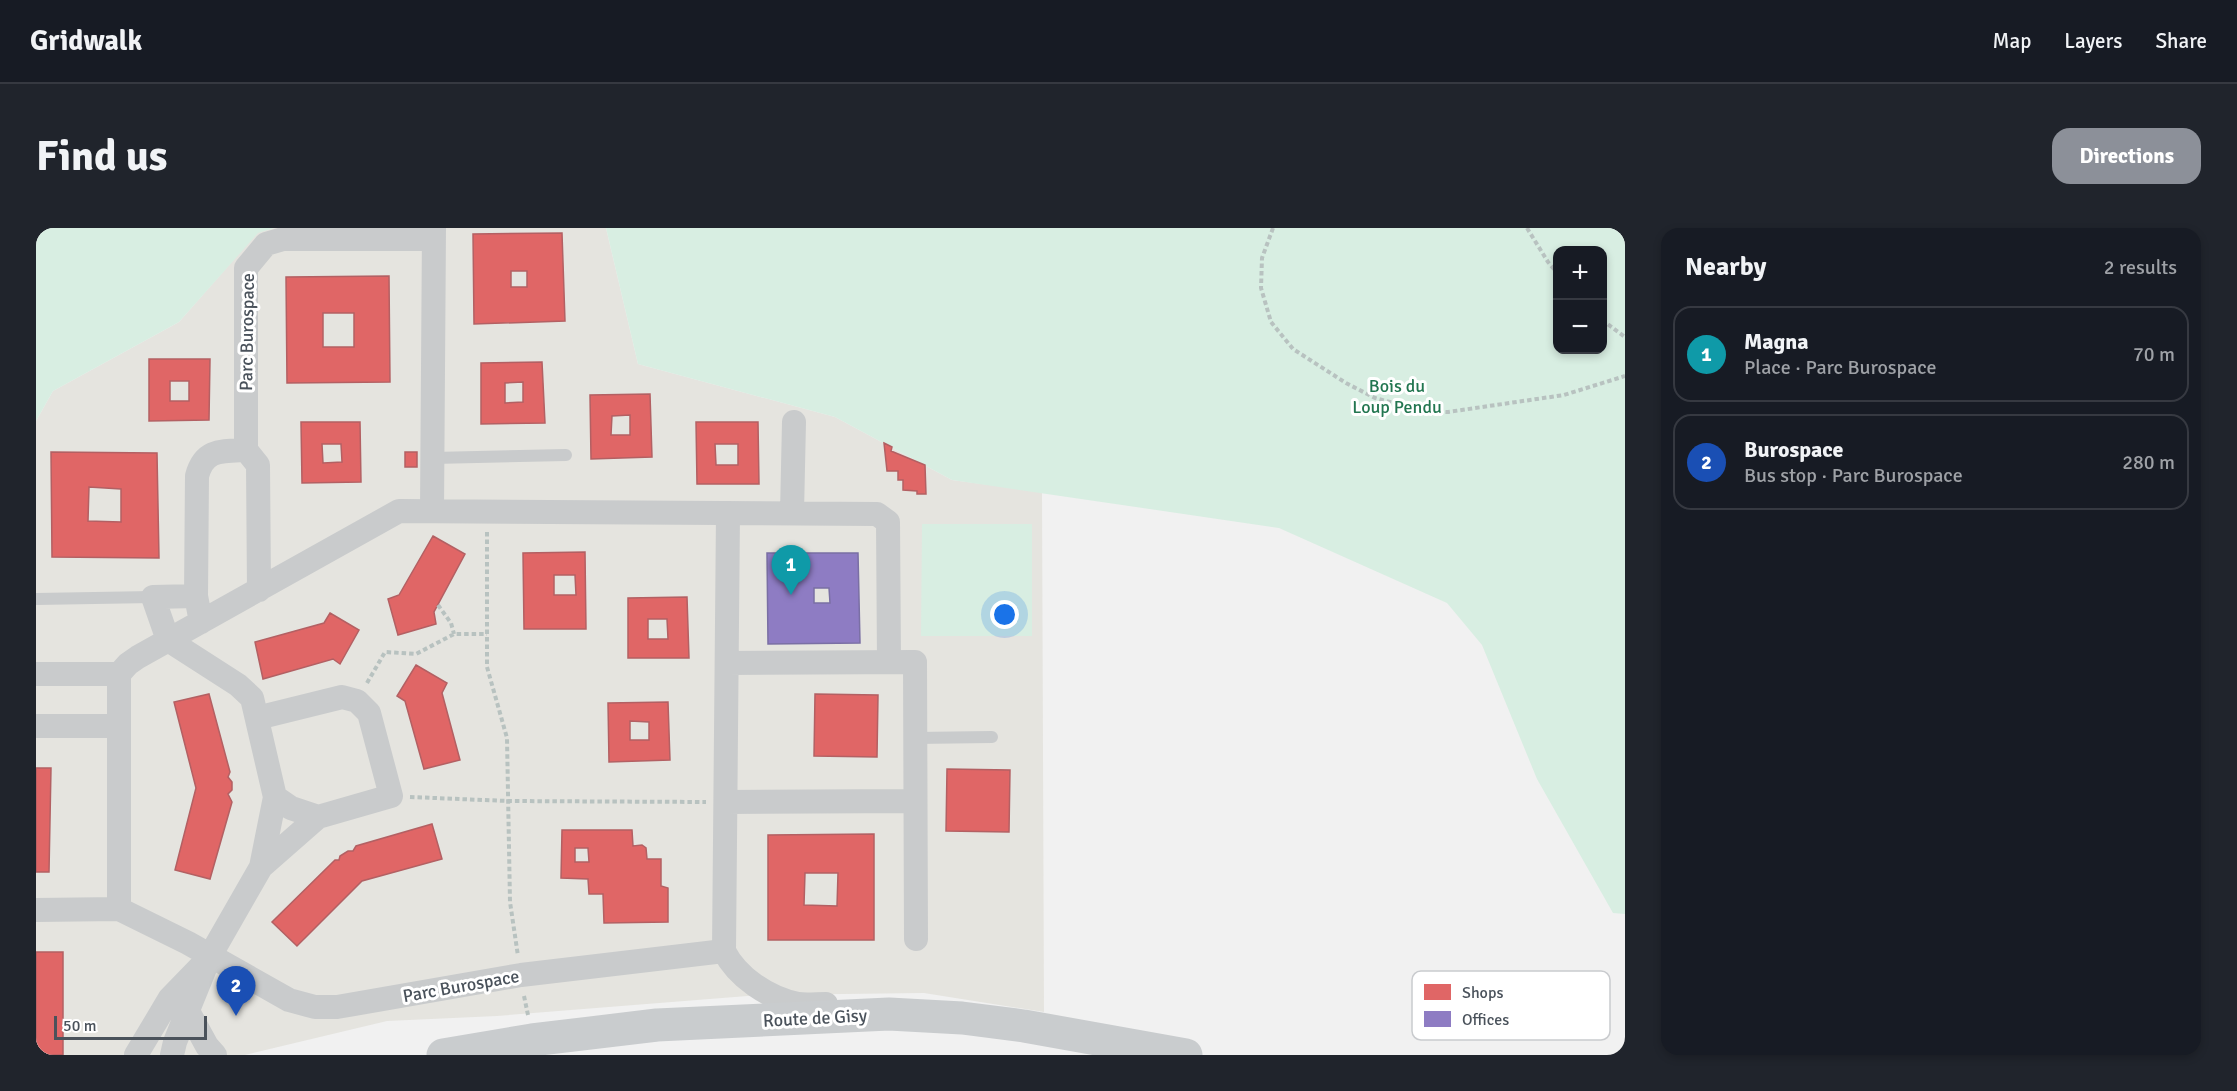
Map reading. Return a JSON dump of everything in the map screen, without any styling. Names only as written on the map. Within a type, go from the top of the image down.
[{"type":"street","name":"Parc Burospace","points":[[259,590],[258,465],[246,450],[246,268],[266,244],[283,239],[433,234],[432,511]]},
{"type":"street","points":[[792,513],[794,422]]},
{"type":"street","points":[[201,622],[196,596],[199,466],[205,458],[212,454],[246,450]]},
{"type":"street","points":[[119,909],[118,674],[128,664],[168,640],[399,511],[877,514],[888,522],[889,662]]},
{"type":"street","points":[[728,513],[724,951],[730,964],[748,980],[772,995],[798,1004],[898,1006],[962,1018]]},
{"type":"street","points":[[172,1055],[175,1042],[189,1013],[210,956],[261,867],[275,797],[252,698],[246,690],[168,640],[153,597],[196,596]]},
{"type":"street","points":[[727,663],[915,662],[916,939]]},
{"type":"street","points":[[36,674],[118,674]]},
{"type":"street","points":[[257,718],[342,697],[357,701],[369,713],[392,796],[318,817],[261,867]]},
{"type":"street","points":[[36,726],[118,726]]},
{"type":"street","points":[[275,797],[291,808],[318,817]]},
{"type":"street","points":[[726,802],[915,801]]},
{"type":"street","name":"Parc Burospace","points":[[36,909],[119,909],[289,1000],[315,1007],[364,1003],[521,975],[724,951]]},
{"type":"street","points":[[137,1054],[170,998],[210,956]]},
{"type":"street","points":[[189,1013],[214,1055]]},
{"type":"street","name":"Route de Gisy","points":[[443,1055],[532,1040],[657,1025],[889,1014],[962,1018],[1024,1026],[1186,1055]]},
{"type":"lane","points":[[433,458],[566,455]]},
{"type":"lane","points":[[36,599],[153,597]]},
{"type":"lane","points":[[915,738],[992,737]]},
{"type":"path","points":[[1273,228],[1262,258],[1261,288],[1271,322],[1293,349],[1346,383],[1375,398],[1424,411],[1448,412],[1564,395],[1625,376]]},
{"type":"path","points":[[1527,228],[1553,269]]},
{"type":"path","points":[[1607,324],[1625,337]]},
{"type":"path","points":[[487,511],[487,667],[507,738],[510,902],[532,1040]]},
{"type":"path","points":[[438,605],[451,623],[454,634]]},
{"type":"path","points":[[357,701],[385,652],[416,654],[454,634],[487,634]]},
{"type":"path","points":[[392,796],[508,801],[726,802]]},
{"type":"shaded area","points":[[274,228],[606,228],[638,364],[835,417],[952,480],[1042,492],[1044,1012],[924,993],[760,995],[497,1016],[387,1021],[245,1055],[36,1055],[36,421],[53,391],[179,322],[258,232]]},
{"type":"green space","points":[[36,228],[274,228],[258,233],[179,322],[53,391],[36,421]]},
{"type":"green space","name":"Bois du Loup Pendu","points":[[606,228],[1625,228],[1625,914],[1613,913],[1537,779],[1482,645],[1447,603],[1279,528],[952,480],[835,417],[638,364]]},
{"type":"green space","points":[[922,524],[1032,524],[1032,636],[921,636]]},
{"type":"building: Shops","points":[[562,233],[565,321],[474,324],[473,234]],"holes":[[[511,271],[527,271],[527,287],[511,287]]]},
{"type":"building: Shops","points":[[389,276],[390,382],[287,383],[286,277]],"holes":[[[323,313],[354,313],[354,347],[323,347]]]},
{"type":"building: Shops","points":[[149,359],[210,359],[209,420],[149,421]],"holes":[[[170,381],[189,381],[189,401],[170,401]]]},
{"type":"building: Shops","points":[[542,362],[545,423],[481,424],[481,363]],"holes":[[[523,382],[523,402],[505,403],[505,383]]]},
{"type":"building: Shops","points":[[650,394],[652,457],[591,459],[590,395]],"holes":[[[630,415],[630,435],[611,435],[612,416]]]},
{"type":"building: Shops","points":[[301,422],[360,422],[361,482],[302,483]],"holes":[[[322,444],[341,444],[342,462],[323,463]]]},
{"type":"building: Shops","points":[[696,422],[758,422],[759,484],[697,484]],"holes":[[[715,444],[738,444],[738,465],[716,465]]]},
{"type":"building: Shops","points":[[884,443],[892,447],[891,451],[925,465],[926,494],[903,490],[903,480],[898,480],[898,471],[887,471]]},
{"type":"building: Shops","points":[[51,452],[157,453],[159,558],[52,557]],"holes":[[[89,487],[121,489],[121,522],[88,521]]]},
{"type":"building: Shops","points":[[405,452],[417,452],[417,467],[405,467]]},
{"type":"building: Shops","points":[[433,536],[465,554],[434,612],[436,624],[398,635],[388,599],[399,595]]},
{"type":"building: Shops","points":[[585,552],[586,629],[524,629],[523,553]],"holes":[[[554,575],[575,575],[576,595],[554,595]]]},
{"type":"building: Shops","points":[[687,597],[689,658],[628,658],[628,598]],"holes":[[[648,619],[667,619],[668,639],[648,639]]]},
{"type":"building: Shops","points":[[330,613],[359,630],[340,664],[333,659],[263,679],[255,642],[324,623]]},
{"type":"building: Shops","points":[[416,665],[447,683],[442,693],[460,760],[424,769],[405,701],[397,696]]},
{"type":"building: Shops","points":[[209,694],[230,772],[228,777],[232,782],[232,790],[228,794],[232,802],[210,879],[175,870],[196,788],[174,702]]},
{"type":"building: Shops","points":[[815,694],[878,695],[877,757],[814,756]]},
{"type":"building: Shops","points":[[668,702],[670,760],[609,762],[608,703]],"holes":[[[630,721],[649,722],[649,740],[630,740]]]},
{"type":"building: Shops","points":[[36,768],[51,768],[49,872],[36,872]]},
{"type":"building: Shops","points":[[947,769],[1010,770],[1009,832],[946,831]]},
{"type":"building: Shops","points":[[432,824],[442,859],[362,881],[297,946],[272,922],[335,860],[339,860],[340,856],[348,851],[353,851],[356,846]]},
{"type":"building: Shops","points":[[562,830],[632,830],[633,846],[642,845],[646,848],[647,859],[661,859],[661,886],[668,888],[668,922],[604,923],[603,894],[589,894],[588,879],[561,878]],"holes":[[[575,848],[588,848],[589,862],[575,862]]]},
{"type":"building: Shops","points":[[874,834],[874,940],[768,940],[768,835]],"holes":[[[805,873],[838,873],[837,906],[804,905]]]},
{"type":"building: Shops","points":[[36,952],[63,952],[63,1055],[36,1055]]},
{"type":"building: Offices","points":[[767,553],[858,553],[860,643],[768,644]],"holes":[[[814,588],[829,588],[830,603],[814,603]]]},
{"type":"place","name":"Magna","points":[[791,595]]},
{"type":"place","name":"Burospace","points":[[236,1016]]}]
